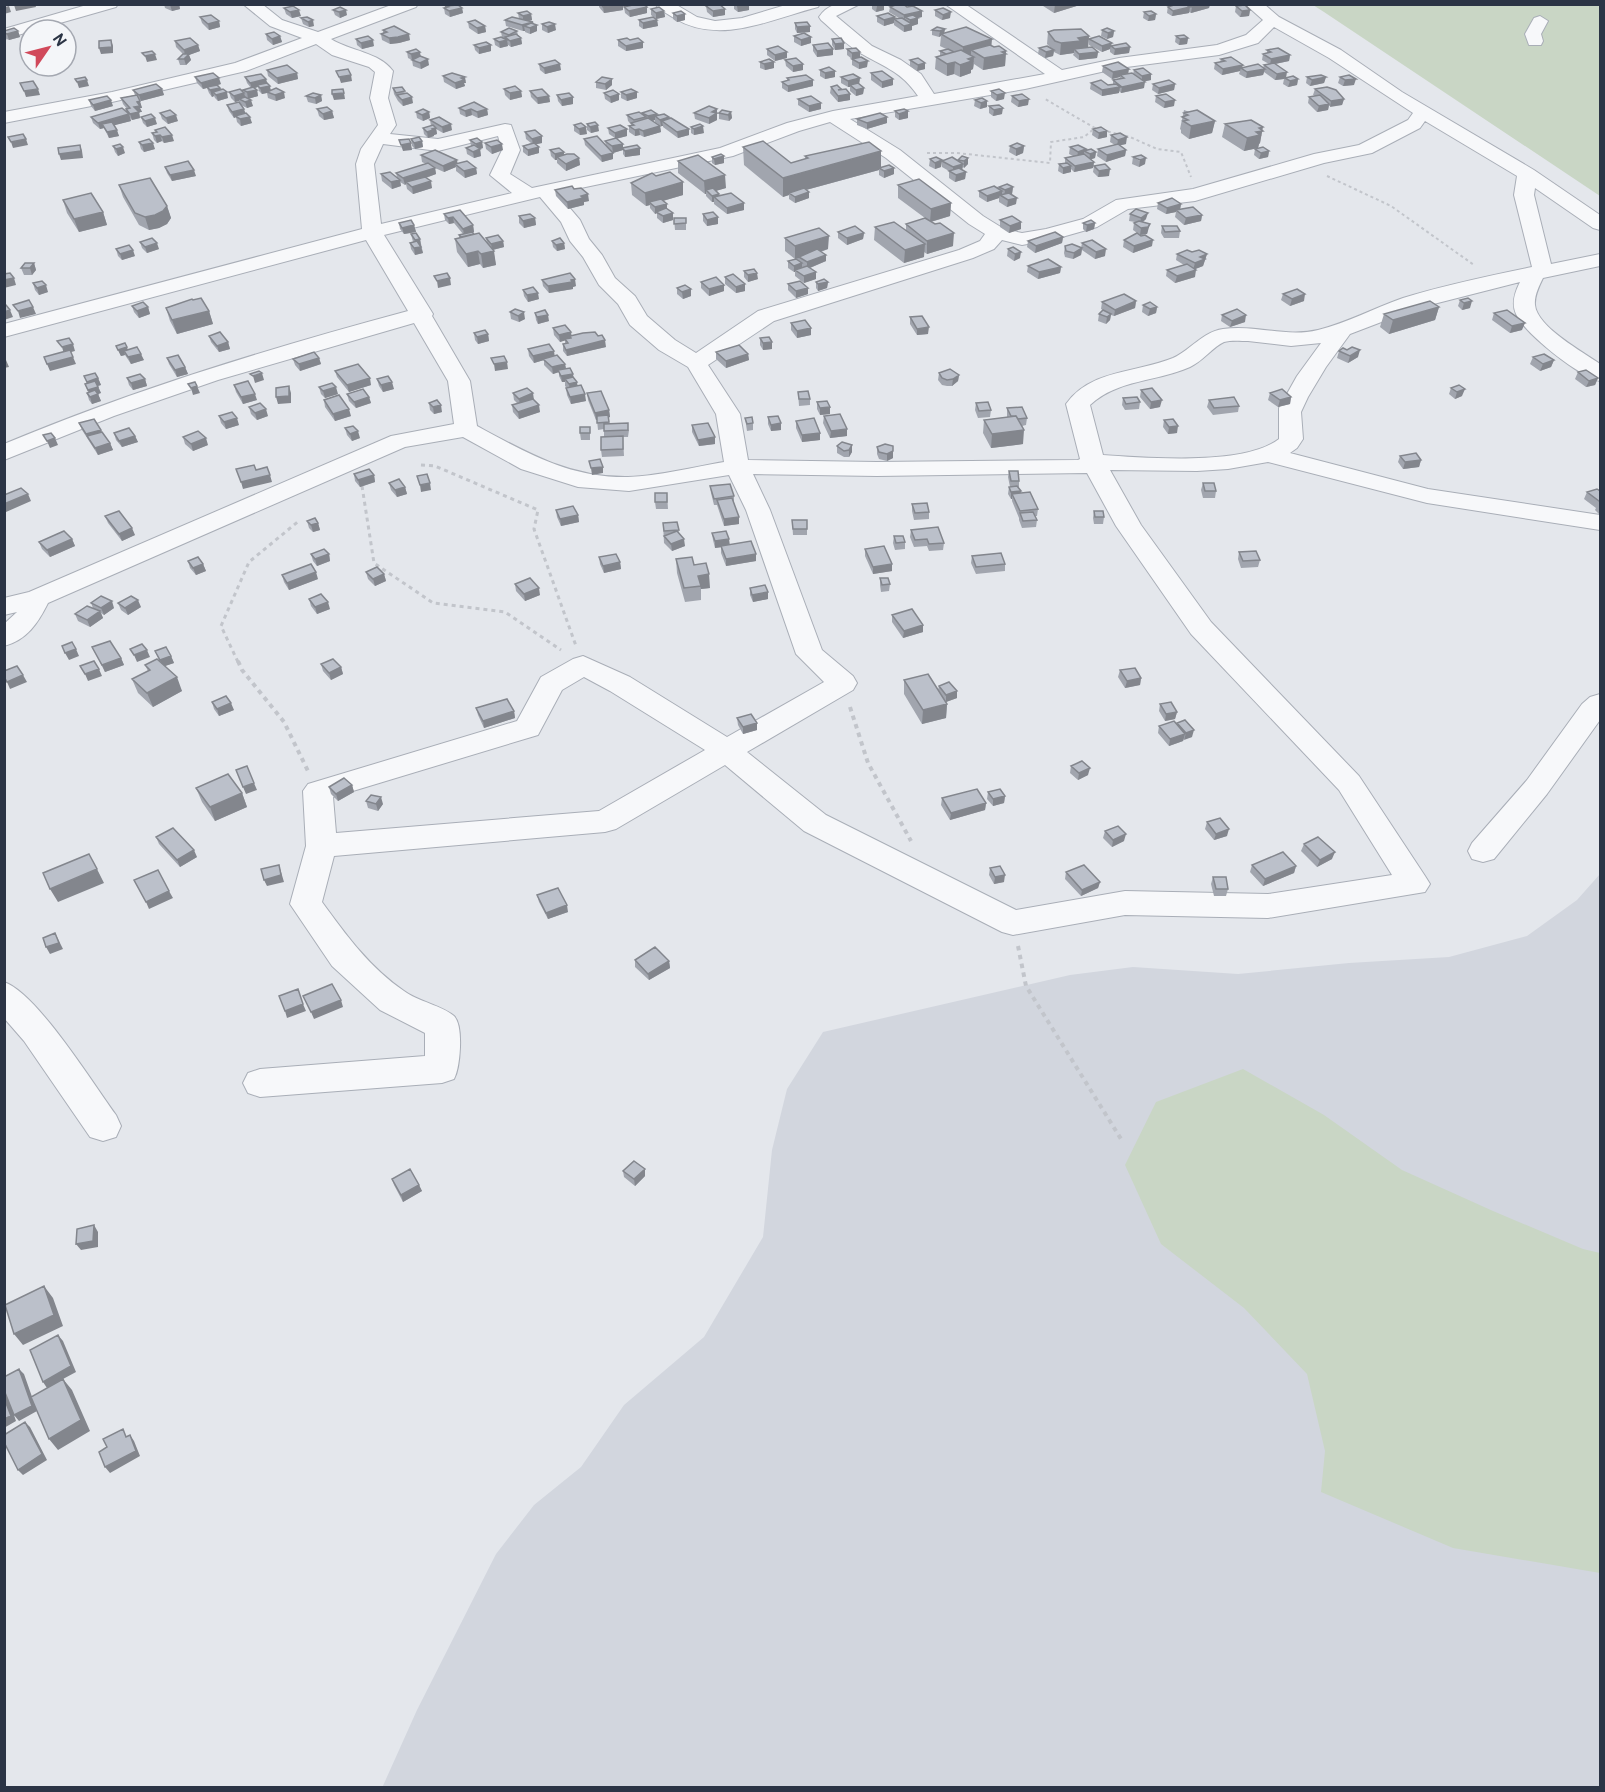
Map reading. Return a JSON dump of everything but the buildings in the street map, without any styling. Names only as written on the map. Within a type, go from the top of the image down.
[{"type":"street","points":[[4,34],[110,4]]},
{"type":"street","points":[[251,4],[276,23],[318,38],[338,51],[375,63],[384,71],[378,104],[387,125],[370,149],[365,164],[372,232],[422,314],[459,381],[466,429]]},
{"type":"street","points":[[4,118],[201,77],[257,62],[410,4]]},
{"type":"street","points":[[663,4],[694,21],[722,27],[743,24],[785,7],[812,4]]},
{"type":"street","points":[[852,4],[832,10],[827,17],[866,50],[907,72],[921,84],[922,91],[929,99]]},
{"type":"street","points":[[953,4],[1059,76]]},
{"type":"street","points":[[1253,4],[1273,20],[1335,54],[1423,112],[1527,174],[1600,224]]},
{"type":"street","points":[[785,7],[812,24],[836,34],[848,35]]},
{"type":"street","points":[[4,332],[372,232],[538,192],[726,152],[794,127],[833,116],[1025,84],[1119,63],[1219,50],[1252,39],[1273,20]]},
{"type":"street","points":[[1535,41],[1533,34],[1540,21]]},
{"type":"street","points":[[833,116],[893,154],[976,220],[997,233],[1022,239],[1048,236],[1090,223],[1123,204],[1195,195],[1305,163],[1365,149],[1414,124],[1423,112]]},
{"type":"street","points":[[321,846],[605,821],[843,683],[810,654],[758,510],[737,466],[728,414],[696,363],[667,345],[638,320],[627,301],[606,281],[592,255],[580,241],[570,220],[538,192],[514,186],[500,175],[511,150],[505,129],[438,145],[378,138]]},
{"type":"street","points":[[1527,174],[1524,195],[1539,273]]},
{"type":"street","points":[[696,363],[766,316],[966,254],[987,246],[997,233]]},
{"type":"street","points":[[260,1083],[442,1069],[442,1026],[392,1001],[344,957],[306,904],[321,846],[318,791],[528,728],[551,684],[583,665],[620,684],[726,750],[815,823],[1013,923],[1125,903],[1268,906],[1414,884],[1349,783],[1201,628],[1129,526],[1093,462],[1078,404],[1088,392],[1194,356],[1214,338],[1248,335],[1294,340],[1314,338],[1412,302],[1496,281],[1600,260]]},
{"type":"street","points":[[1539,273],[1526,288],[1524,307],[1532,323],[1600,374]]},
{"type":"street","points":[[4,453],[150,395],[221,370],[299,346],[422,314]]},
{"type":"street","points":[[4,607],[38,598],[399,441],[466,429],[530,464],[578,480],[629,484],[737,466],[877,469],[1081,467],[1093,462],[1149,465],[1237,462],[1272,456],[1288,446],[1293,434],[1290,411],[1324,352],[1344,328]]},
{"type":"street","points":[[1272,456],[1427,496],[1600,524]]},
{"type":"street","points":[[4,637],[26,621],[38,598]]},
{"type":"street","points":[[1483,851],[1537,787],[1592,711],[1600,704]]},
{"type":"street","points":[[4,994],[36,1031],[103,1126]]},
{"type":"path","points":[[1025,84],[1095,128],[1130,136],[1157,149],[1181,152],[1195,195]]},
{"type":"path","points":[[893,154],[957,153],[1050,163],[1051,142],[1084,138],[1095,128]]},
{"type":"path","points":[[1305,163],[1344,186],[1376,198],[1423,226],[1496,281]]},
{"type":"path","points":[[421,465],[435,466],[538,510],[534,529],[583,665]]},
{"type":"path","points":[[363,486],[374,563],[433,603],[506,612],[583,665]]},
{"type":"path","points":[[300,520],[249,562],[221,626],[242,670],[284,722],[318,791]]},
{"type":"shaded area","points":[[1600,874],[1600,1787],[382,1788],[417,1710],[496,1554],[534,1505],[581,1467],[624,1405],[704,1337],[763,1237],[772,1150],[787,1089],[823,1032],[1070,975],[1133,967],[1238,974],[1349,963],[1449,957],[1527,936],[1577,900]]},
{"type":"green space","points":[[1313,5],[1600,5],[1600,196],[1324,12]]},
{"type":"green space","points":[[1243,1069],[1324,1115],[1402,1170],[1583,1249],[1600,1253],[1600,1573],[1453,1548],[1321,1492],[1325,1451],[1307,1374],[1244,1308],[1161,1244],[1125,1165],[1156,1102]]}]
